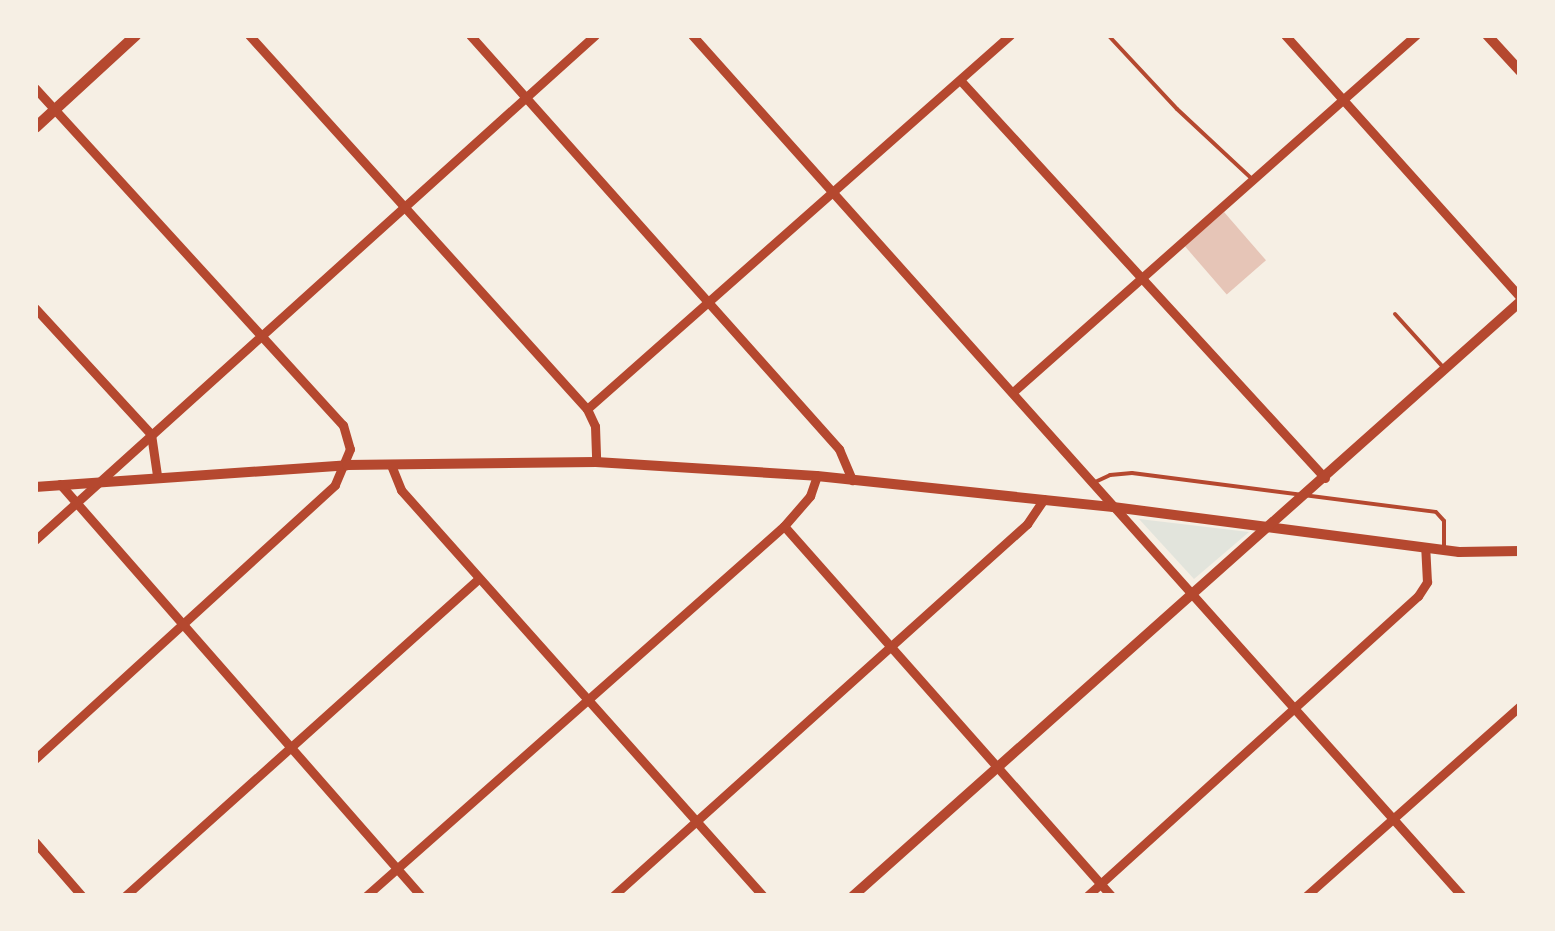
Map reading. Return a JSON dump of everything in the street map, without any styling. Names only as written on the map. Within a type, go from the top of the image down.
[{"type":"main road","points":[[35,127],[135,35]]},
{"type":"street","points":[[249,35],[587,409],[595,426],[596,462]]},
{"type":"street","points":[[470,35],[846,457],[852,480]]},
{"type":"street","points":[[35,540],[596,35]]},
{"type":"street","points":[[692,35],[1462,896]]},
{"type":"street","points":[[587,409],[1010,35]]},
{"type":"street","points":[[853,896],[1304,498],[1520,299],[1285,35]]},
{"type":"street","points":[[1013,392],[1416,35]]},
{"type":"street","points":[[1487,35],[1520,72]]},
{"type":"street","points":[[960,80],[1144,276],[1325,478]]},
{"type":"street","points":[[35,88],[343,426],[350,449],[347,465],[335,485],[35,759]]},
{"type":"street","points":[[35,308],[151,434],[157,475]]},
{"type":"street","points":[[35,487],[157,475],[347,465],[596,462],[817,476],[1113,507],[1425,548],[1519,555]]},
{"type":"street","points":[[391,465],[402,490],[478,579],[763,896]]},
{"type":"street","points":[[366,896],[784,526],[810,496],[817,476]]},
{"type":"street","points":[[60,484],[421,896]]},
{"type":"street","points":[[614,896],[1027,524],[1044,499]]},
{"type":"street","points":[[784,526],[1110,896]]},
{"type":"street","points":[[1087,896],[1418,596],[1428,582],[1425,548]]},
{"type":"street","points":[[125,896],[478,579]]},
{"type":"street","points":[[1306,896],[1520,706]]},
{"type":"street","points":[[35,842],[82,896]]},
{"type":"lane","points":[[1108,35],[1177,109],[1254,181]]},
{"type":"lane","points":[[1395,314],[1445,370]]},
{"type":"lane","points":[[1093,483],[1110,474],[1132,473],[1436,512],[1444,521],[1444,550]]},
{"type":"shaded area","points":[[1139,519],[1249,532],[1194,579]]},
{"type":"building","points":[[1224,212],[1266,260],[1227,294],[1185,246]]}]
